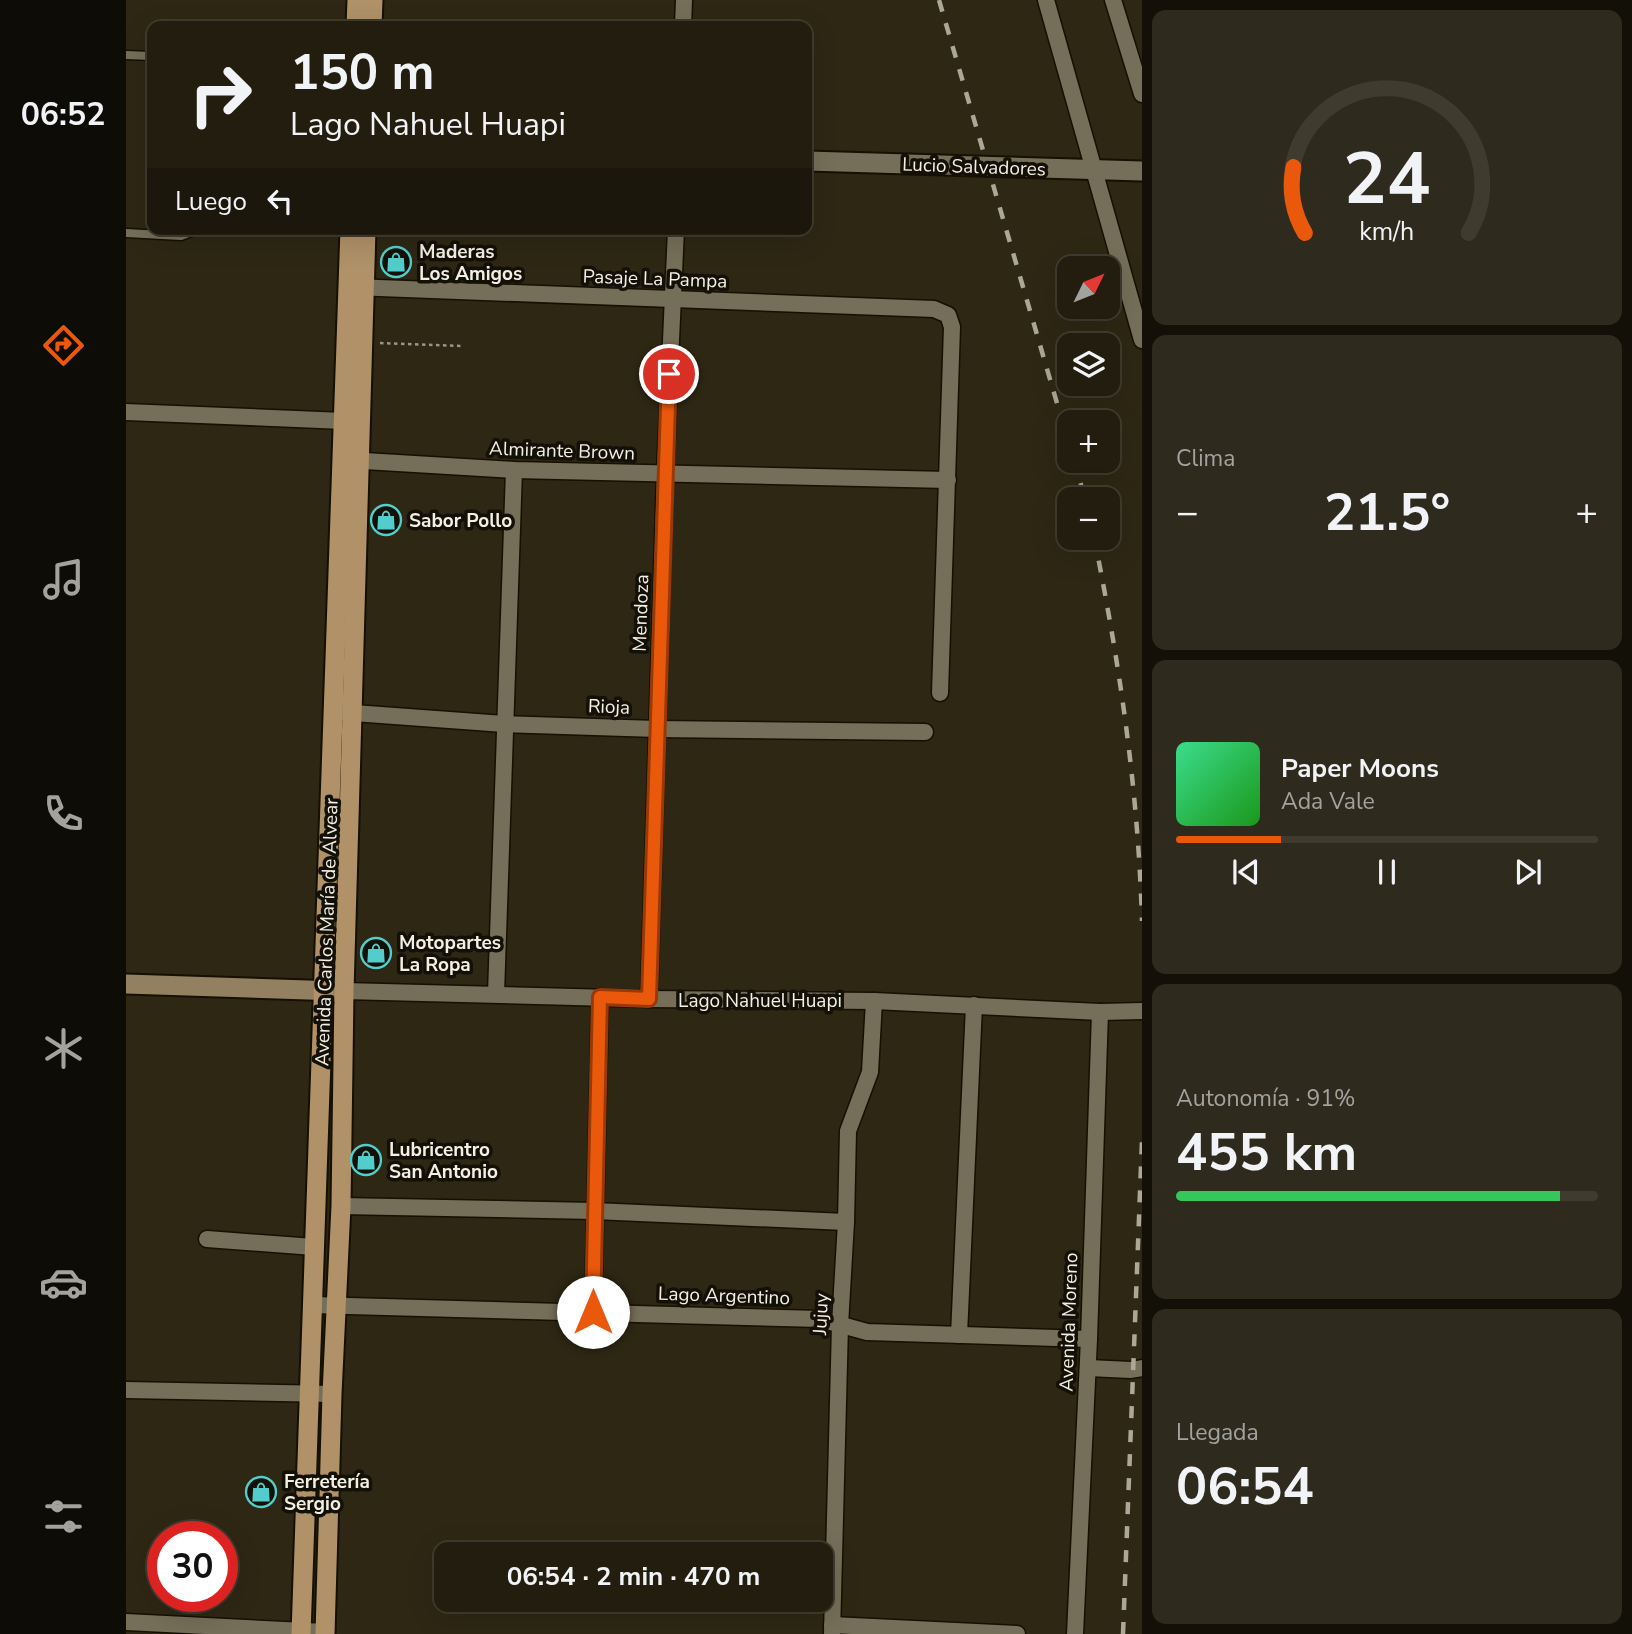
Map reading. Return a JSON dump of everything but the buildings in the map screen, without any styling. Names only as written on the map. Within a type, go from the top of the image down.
[{"type":"main road","points":[[356,21],[357,0]]},
{"type":"main road","points":[[372,21],[373,0]]},
{"type":"main road","name":"Avenida Carlos María de Alvear","points":[[325,1633],[335,1305],[341,1206],[344,991],[343,712],[350,460],[362,343],[351,235]]},
{"type":"main road","name":"Avenida Carlos María de Alvear","points":[[350,460],[344,421],[355,288],[365,235]]},
{"type":"main road","name":"Avenida Carlos María de Alvear","points":[[301,1632],[323,991],[343,712]]},
{"type":"main road","name":"Lago Nahuel Huapi","points":[[126,984],[344,991]]},
{"type":"street","points":[[683,21],[684,0]]},
{"type":"street","points":[[1046,0],[1142,340]]},
{"type":"street","points":[[1114,0],[1142,94]]},
{"type":"street","name":"Lucio Salvadores","points":[[812,161],[1142,171]]},
{"type":"street","name":"Mendoza","points":[[649,999],[665,474],[676,235]]},
{"type":"street","name":"Pasaje La Pampa","points":[[355,288],[933,309],[947,315],[952,327],[948,480]]},
{"type":"street","points":[[126,412],[344,421]]},
{"type":"street","name":"Almirante Brown","points":[[350,460],[514,470],[948,480]]},
{"type":"street","points":[[496,994],[514,470]]},
{"type":"street","points":[[940,692],[948,480]]},
{"type":"street","name":"Rioja","points":[[343,712],[504,724],[925,732]]},
{"type":"street","name":"Lago Nahuel Huapi","points":[[344,991],[649,999],[874,1001],[1100,1012],[1142,1011]]},
{"type":"street","points":[[593,1312],[600,997]]},
{"type":"street","name":"Jujuy","points":[[832,1630],[848,1131],[870,1072],[874,1001]]},
{"type":"street","points":[[959,1335],[974,1005]]},
{"type":"street","name":"Avenida Moreno","points":[[1075,1634],[1088,1368],[1100,1012]]},
{"type":"street","points":[[341,1206],[594,1211],[846,1222]]},
{"type":"street","points":[[207,1239],[314,1247]]},
{"type":"street","name":"Lago Argentino","points":[[313,1305],[820,1319],[867,1332],[1089,1339]]},
{"type":"street","points":[[1088,1368],[1142,1368]]},
{"type":"street","points":[[126,1390],[332,1394]]},
{"type":"street","points":[[126,1622],[325,1633]]},
{"type":"street","points":[[832,1630],[1017,1634]]},
{"type":"lane","points":[[126,55],[147,56]]},
{"type":"lane","points":[[126,233],[147,234]]},
{"type":"lane","points":[[163,235],[184,235]]},
{"type":"path","points":[[362,343],[461,346]]},
{"type":"railway","points":[[939,0],[1059,410]]},
{"type":"railway","points":[[1078,473],[1082,487]]},
{"type":"railway","points":[[1096,550],[1112,633],[1132,776],[1142,921]]},
{"type":"railway","points":[[1123,1634],[1142,1140]]},
{"type":"place","name":"Maderas Los Amigos","points":[[396,262]]},
{"type":"place","name":"Sabor Pollo","points":[[386,520]]},
{"type":"place","name":"Motopartes La Ropa","points":[[376,953]]},
{"type":"place","name":"Lubricentro San Antonio","points":[[366,1160]]},
{"type":"place","name":"Ferretería Sergio","points":[[261,1492]]},
{"type":"route","points":[[593,1312],[600,997],[649,999],[669,374]]}]
